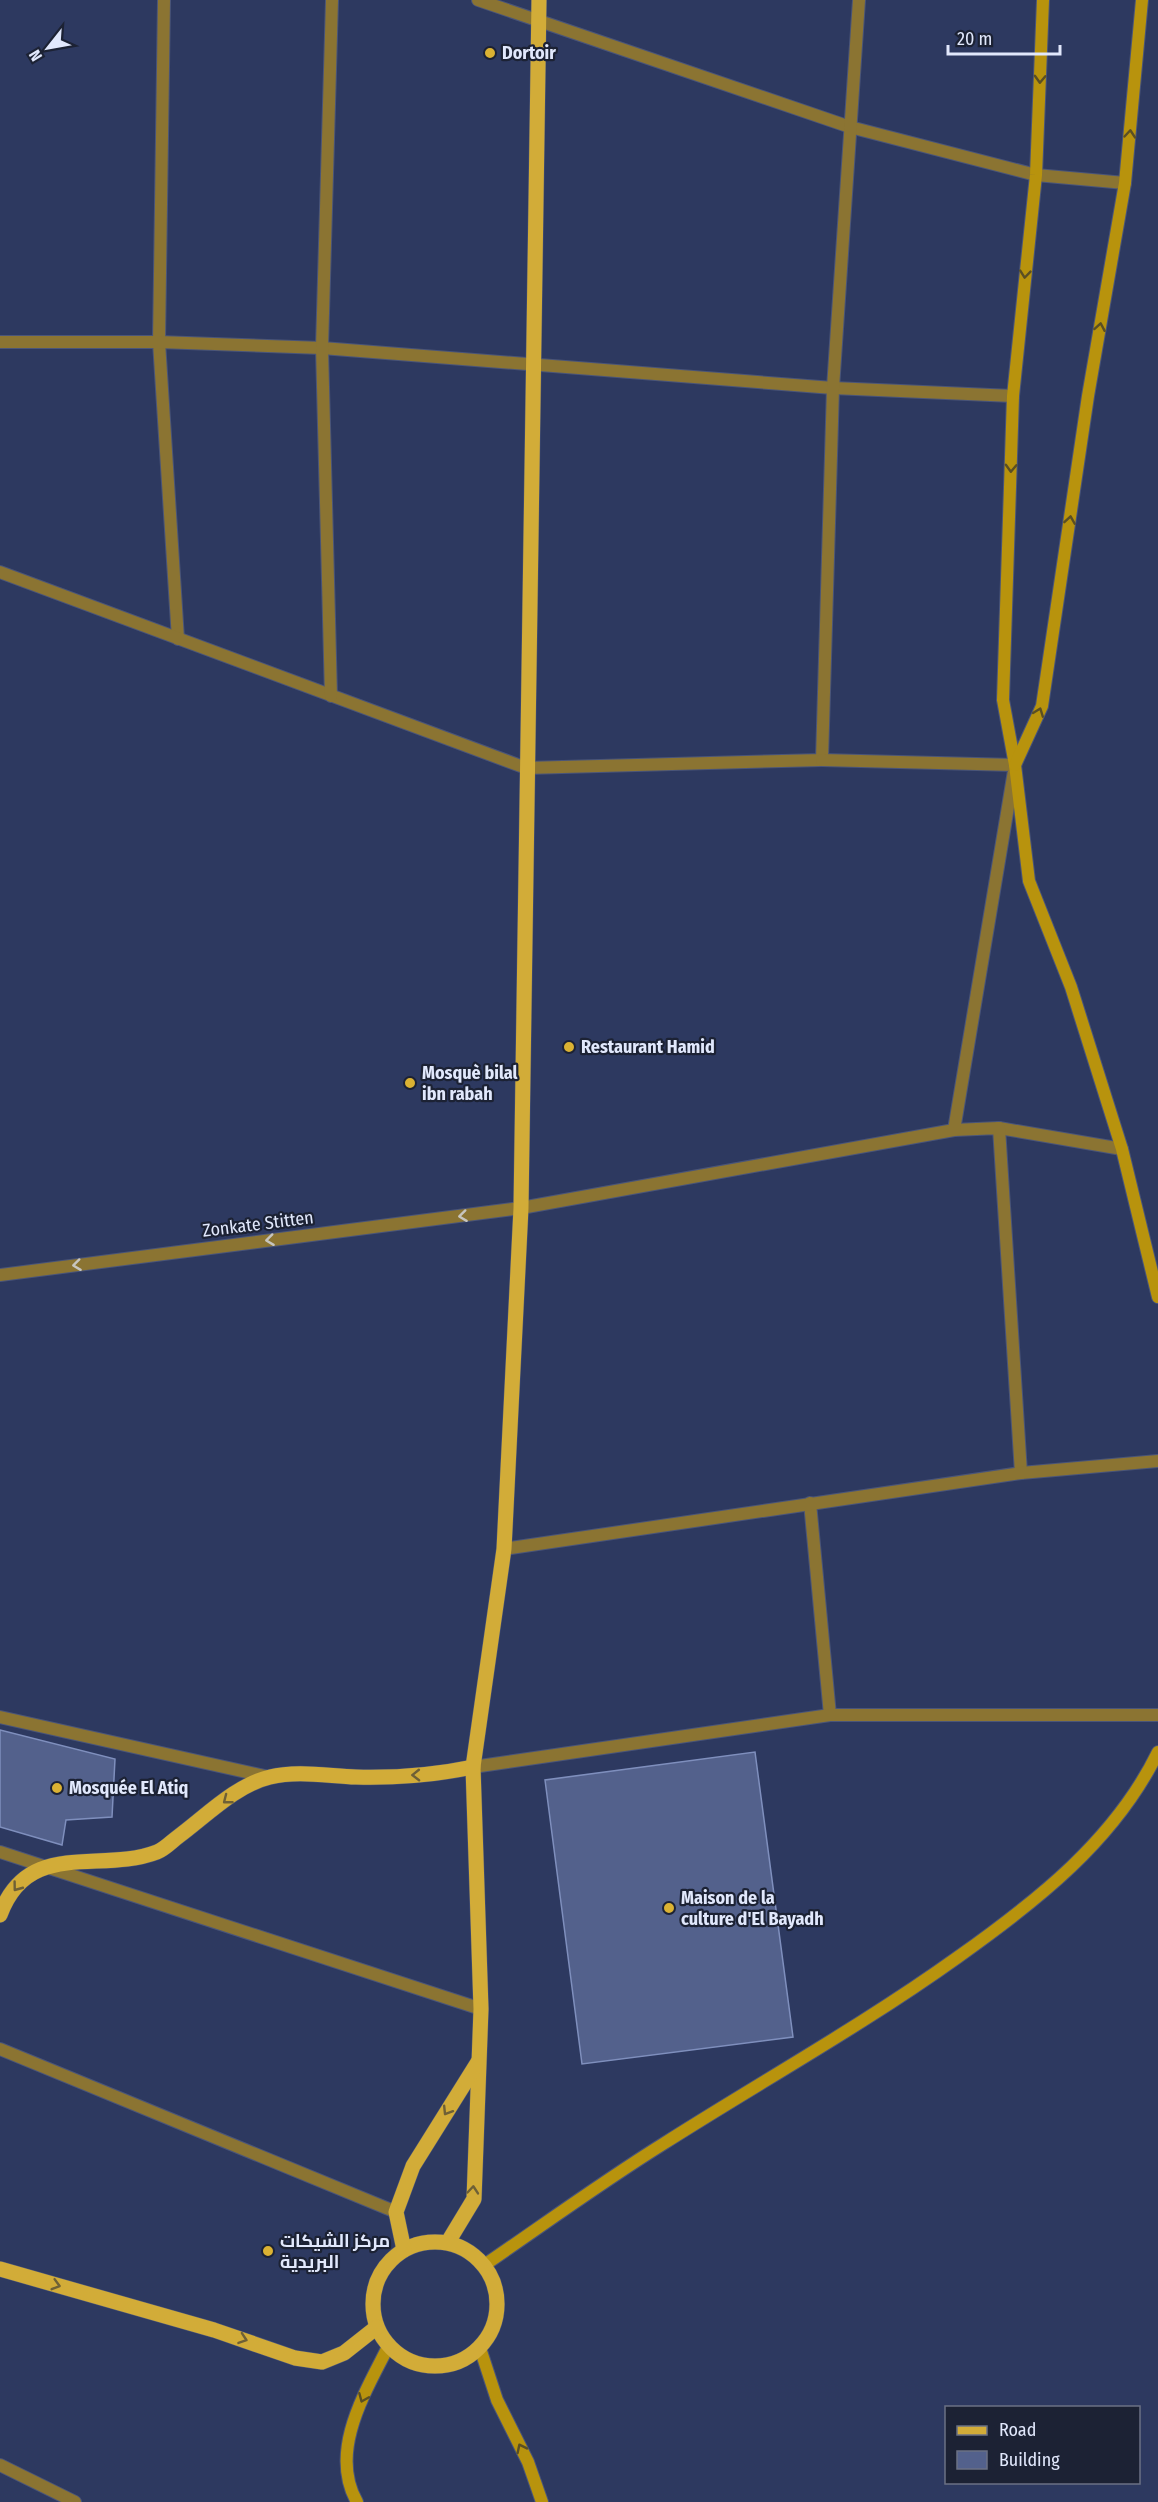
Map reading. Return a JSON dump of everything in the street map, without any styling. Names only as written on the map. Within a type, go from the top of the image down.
[{"type":"main road","points":[[448,2242],[474,2199],[481,2009],[473,1767],[504,1549],[522,1208],[526,768],[539,0]]},
{"type":"main road","points":[[1043,0],[1036,175],[1013,396],[1003,700],[1016,765],[1029,880],[1071,987],[1122,1149],[1158,1297]]},
{"type":"main road","points":[[1016,765],[1042,706],[1088,396],[1125,183],[1142,0]]},
{"type":"main road","points":[[483,2266],[662,2145],[895,2002],[1004,1924],[1100,1840],[1135,1795],[1158,1752]]},
{"type":"main road","points":[[0,1915],[23,1879],[46,1865],[131,1859],[159,1852],[239,1791],[269,1777],[297,1774],[358,1777],[435,1775],[473,1767]]},
{"type":"main road","points":[[404,2250],[396,2212],[412,2166],[478,2062]]},
{"type":"main road","points":[[422,2242],[448,2242],[464,2249],[483,2266],[496,2295],[496,2314],[490,2332],[480,2348],[464,2360],[445,2366],[426,2366],[405,2359],[388,2345],[377,2326],[373,2305],[376,2283],[387,2265],[404,2250],[422,2242]]},
{"type":"main road","points":[[0,2269],[214,2330],[295,2358],[322,2362],[344,2353],[377,2326]]},
{"type":"main road","points":[[353,2501],[346,2470],[346,2450],[361,2401],[388,2345]]},
{"type":"main road","points":[[480,2348],[497,2400],[528,2462],[542,2502]]},
{"type":"street","points":[[164,0],[159,342],[178,639]]},
{"type":"street","points":[[331,696],[322,348],[332,0]]},
{"type":"street","points":[[478,0],[850,127],[1036,175],[1125,183]]},
{"type":"street","points":[[822,760],[833,388],[859,0]]},
{"type":"street","points":[[0,342],[159,342],[322,348],[833,388],[1013,396]]},
{"type":"street","points":[[0,572],[526,768],[822,760],[1016,765],[954,1130]]},
{"type":"street","points":[[999,1128],[1022,1473]]},
{"type":"street","name":"Zonkate Stitten","points":[[0,1275],[522,1208],[954,1130],[999,1128],[1122,1149]]},
{"type":"street","points":[[504,1549],[1022,1473],[1158,1461]]},
{"type":"street","points":[[810,1503],[830,1715]]},
{"type":"street","points":[[473,1767],[830,1715],[1158,1715]]},
{"type":"street","points":[[0,1717],[269,1777]]},
{"type":"street","points":[[0,1852],[46,1865],[481,2009]]},
{"type":"street","points":[[0,2049],[396,2212]]},
{"type":"street","points":[[0,2465],[75,2502]]},
{"type":"building","name":"Mosquée El Atiq","points":[[0,1730],[115,1759],[112,1817],[66,1820],[62,1845],[0,1827]]},
{"type":"building","name":"Maison de la culture d'El Bayadh","points":[[755,1752],[793,2037],[582,2064],[545,1780]]},
{"type":"place","name":"Dortoir","points":[[490,53]]},
{"type":"place","name":"Restaurant Hamid","points":[[569,1047]]},
{"type":"place","name":"Mosquè bilal ibn rabah","points":[[410,1083]]},
{"type":"place","name":"Mosquée El Atiq","points":[[57,1788]]},
{"type":"place","name":"Maison de la culture d'El Bayadh","points":[[669,1908]]},
{"type":"place","name":"مركز الشيكات البريدية","points":[[268,2251]]}]
